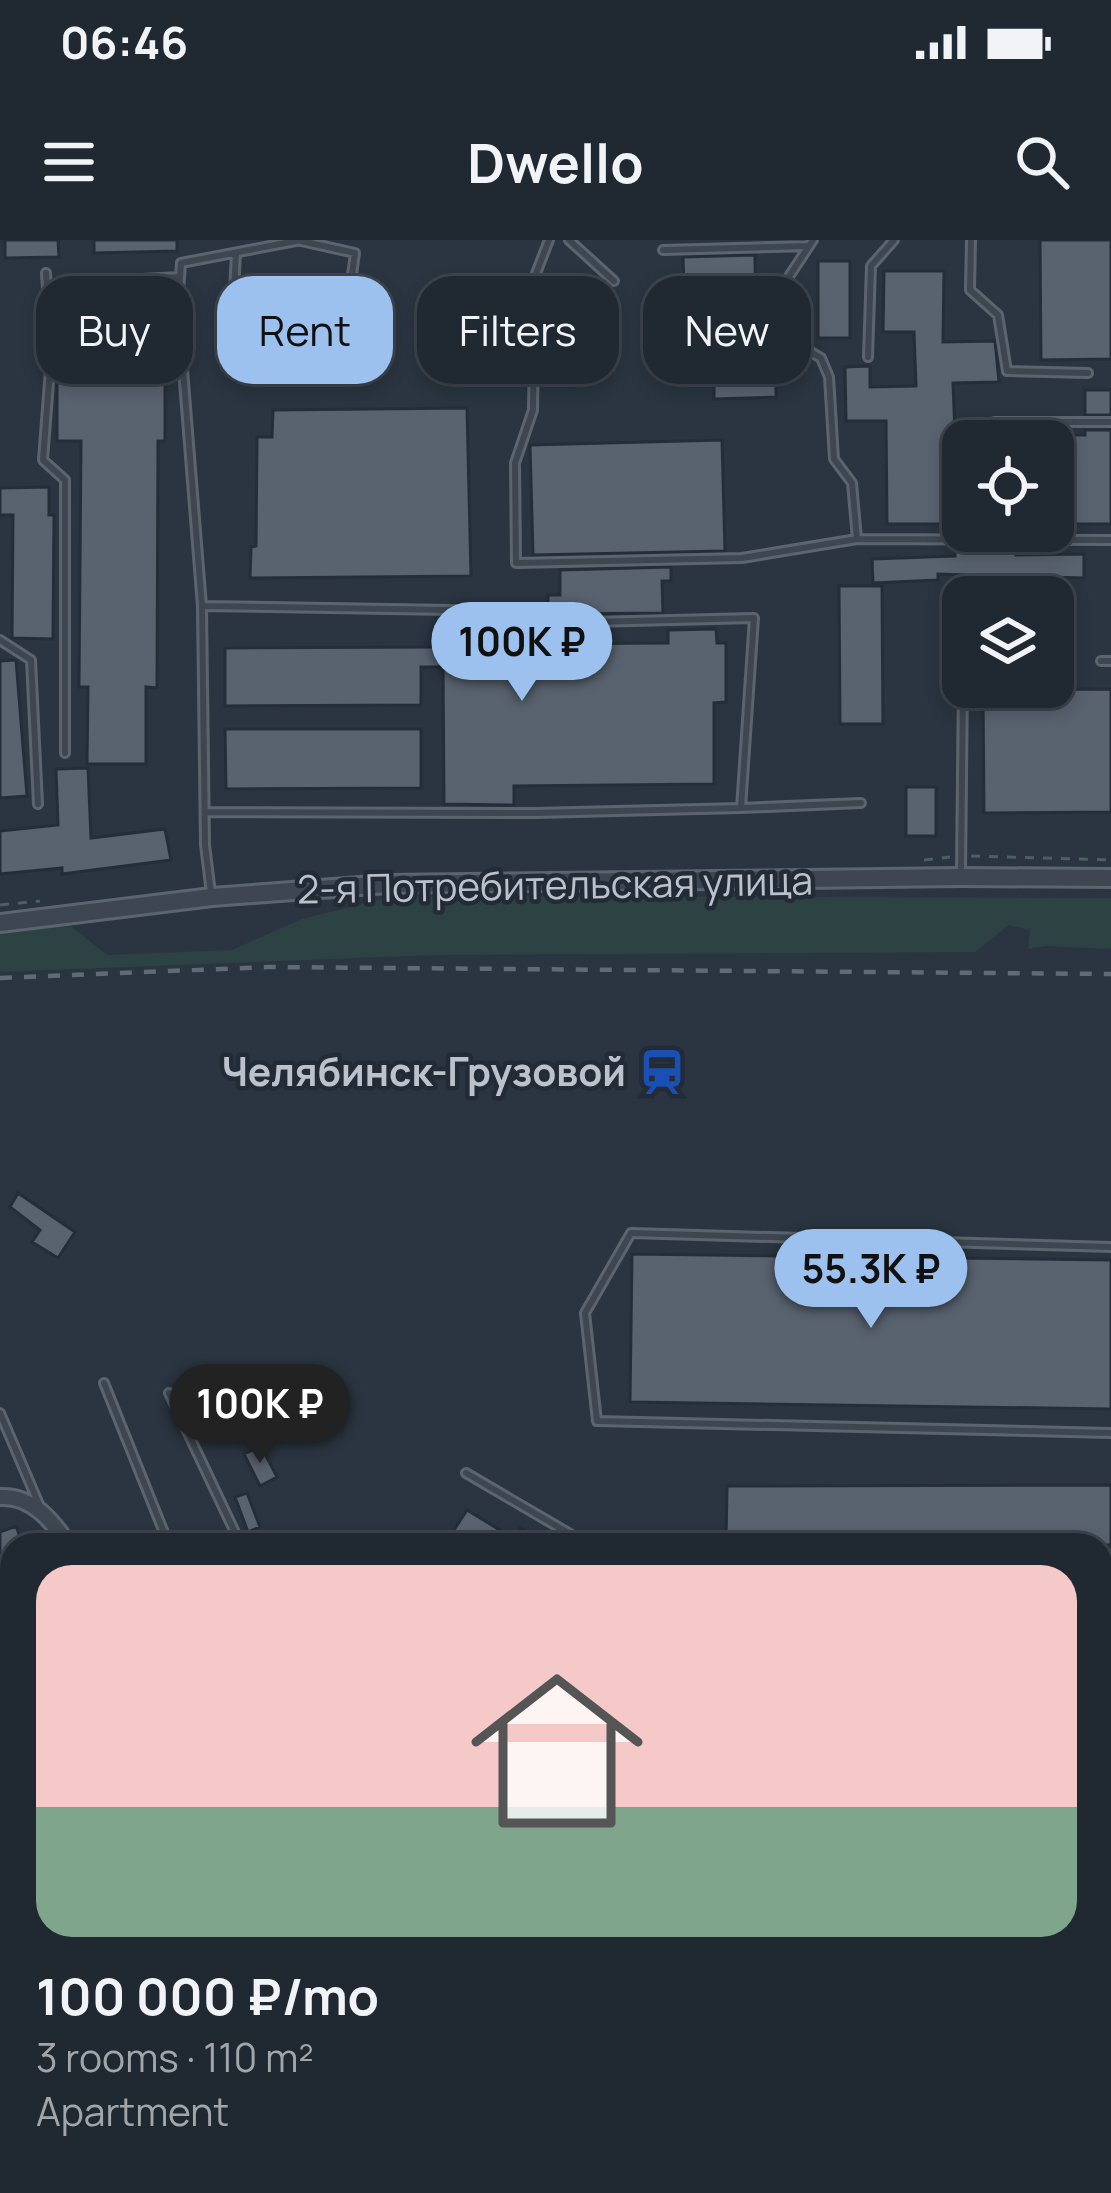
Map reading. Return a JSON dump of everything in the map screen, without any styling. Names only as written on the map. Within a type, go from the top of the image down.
[{"type":"street","name":"2-я Потребительская улица","points":[[0,923],[212,897],[386,884],[1111,878]]},
{"type":"street","points":[[0,1496],[16,1496],[42,1512],[59,1533]]},
{"type":"lane","points":[[180,276],[182,263],[301,240],[355,253],[352,276]]},
{"type":"lane","points":[[549,240],[535,276],[533,410],[515,463],[516,563],[742,558],[857,539],[1111,540]]},
{"type":"lane","points":[[569,240],[609,276]]},
{"type":"lane","points":[[868,357],[872,266],[894,240]]},
{"type":"lane","points":[[971,240],[970,290],[998,315],[1007,371],[1088,373]]},
{"type":"lane","points":[[810,243],[788,278],[792,341],[821,358],[829,377],[833,458],[852,482],[857,539]]},
{"type":"lane","points":[[663,250],[810,243]]},
{"type":"lane","points":[[235,276],[236,253]]},
{"type":"lane","points":[[49,384],[43,460],[65,480],[65,753]]},
{"type":"lane","points":[[184,384],[202,606],[205,812],[212,897]]},
{"type":"lane","points":[[1074,422],[1111,422]]},
{"type":"lane","points":[[202,606],[511,611],[550,623],[754,618],[741,808]]},
{"type":"lane","points":[[0,640],[31,660],[38,804]]},
{"type":"lane","points":[[1100,662],[1111,662]]},
{"type":"lane","points":[[961,877],[963,708]]},
{"type":"lane","points":[[205,812],[535,813],[861,803]]},
{"type":"lane","points":[[1111,1247],[632,1233],[585,1312],[597,1421],[1111,1433]]},
{"type":"lane","points":[[104,1383],[164,1533]]},
{"type":"lane","points":[[169,1393],[235,1533]]},
{"type":"lane","points":[[0,1413],[42,1512]]},
{"type":"lane","points":[[466,1473],[569,1533]]},
{"type":"green space","points":[[395,896],[1111,898],[1111,949],[1028,949],[1030,930],[1009,925],[975,952],[436,955],[0,972],[0,933],[67,923],[107,955],[232,950],[302,919]]},
{"type":"building","points":[[5,240],[58,240],[59,257],[5,258]]},
{"type":"building","points":[[94,240],[177,240],[177,251],[94,253]]},
{"type":"building","points":[[1040,240],[1111,240],[1111,359],[1041,360]]},
{"type":"building","points":[[755,255],[755,276],[684,276],[683,257]]},
{"type":"building","points":[[818,261],[850,261],[850,338],[818,338]]},
{"type":"building","points":[[884,271],[944,271],[943,342],[995,341],[999,382],[953,383],[954,420],[942,420],[942,524],[887,524],[886,421],[846,421],[845,367],[870,366],[870,387],[916,386],[914,332],[883,332]]},
{"type":"building","points":[[57,384],[165,384],[165,441],[158,441],[157,688],[146,687],[146,764],[87,764],[88,687],[79,687],[81,441],[57,441]]},
{"type":"building","points":[[714,384],[776,384],[776,397],[714,399]]},
{"type":"building","points":[[1085,390],[1111,390],[1111,415],[1085,415]]},
{"type":"building","points":[[467,408],[471,576],[250,578],[251,547],[256,546],[257,437],[272,437],[273,410]]},
{"type":"building","points":[[1085,430],[1111,430],[1111,524],[1074,524],[1074,435],[1085,435]]},
{"type":"building","points":[[722,440],[725,551],[533,555],[530,445]]},
{"type":"building","points":[[49,487],[49,515],[54,515],[53,639],[12,638],[13,515],[0,515],[0,488]]},
{"type":"building","points":[[955,552],[1084,554],[1084,578],[938,574],[938,580],[873,583],[872,559],[955,556]]},
{"type":"building","points":[[671,567],[671,581],[662,581],[663,613],[548,614],[548,595],[560,595],[560,570]]},
{"type":"building","points":[[839,586],[882,586],[883,724],[840,724]]},
{"type":"building","points":[[442,624],[512,625],[512,644],[668,643],[668,630],[716,629],[717,643],[726,643],[726,702],[714,703],[714,784],[514,786],[514,805],[444,804],[443,667],[421,667],[421,705],[225,706],[225,648],[443,647]]},
{"type":"building","points":[[16,660],[27,796],[0,798],[0,661]]},
{"type":"building","points":[[1074,689],[1111,689],[1111,812],[984,813],[983,708],[1074,708]]},
{"type":"building","points":[[225,729],[421,729],[421,788],[226,789]]},
{"type":"building","points":[[88,768],[91,838],[165,829],[171,860],[62,874],[62,868],[0,874],[0,831],[58,825],[56,769]]},
{"type":"building","points":[[906,787],[936,787],[936,836],[906,836]]},
{"type":"building","points":[[18,1193],[75,1232],[58,1258],[32,1242],[40,1230],[10,1207]]},
{"type":"building","points":[[632,1254],[1111,1260],[1111,1409],[630,1402]]},
{"type":"building","points":[[261,1446],[277,1477],[260,1486],[244,1454]]},
{"type":"building","points":[[1111,1485],[1111,1533],[726,1533],[727,1486]]},
{"type":"building","points":[[247,1493],[260,1527],[248,1532],[235,1497]]},
{"type":"building","points":[[467,1510],[505,1533],[459,1533],[454,1530]]},
{"type":"railway","points":[[0,978],[268,967],[1111,974]]},
{"type":"place","name":"Челябинск-Грузовой","points":[[662,1072]]}]
